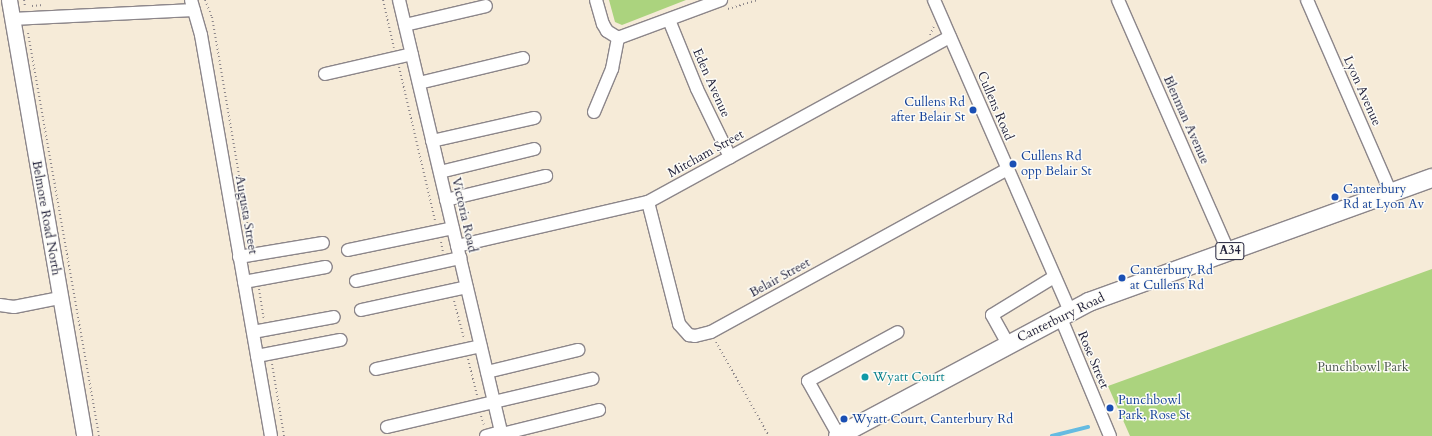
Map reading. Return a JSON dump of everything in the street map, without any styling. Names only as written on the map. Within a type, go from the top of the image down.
[{"type":"highway","name":"Canterbury Road","points":[[839,436],[1065,314],[1228,251],[1432,178]]},
{"type":"main road","name":"Belmore Road North","points":[[9,0],[84,436]]},
{"type":"street","name":"Victoria Road","points":[[399,0],[502,434]]},
{"type":"street","points":[[596,0],[602,24],[607,31],[618,38]]},
{"type":"street","name":"Cullens Road","points":[[934,0],[1054,277],[1065,314]]},
{"type":"street","name":"Blenman Avenue","points":[[1118,0],[1228,251]]},
{"type":"street","name":"Lyon Avenue","points":[[1306,0],[1391,193]]},
{"type":"street","points":[[12,19],[192,5]]},
{"type":"street","name":"Augusta Street","points":[[192,5],[201,35],[271,436]]},
{"type":"street","points":[[618,38],[669,20],[722,5]]},
{"type":"street","points":[[405,25],[486,6]]},
{"type":"street","name":"Eden Avenue","points":[[669,20],[697,89],[730,157]]},
{"type":"street","name":"Mitcham Street","points":[[457,246],[648,202],[950,37]]},
{"type":"street","points":[[594,112],[612,69],[618,38]]},
{"type":"street","points":[[325,74],[412,54]]},
{"type":"street","points":[[418,82],[523,58]]},
{"type":"street","points":[[432,141],[534,118]]},
{"type":"street","points":[[440,172],[534,149]]},
{"type":"street","name":"Belair Street","points":[[648,202],[679,324],[689,335],[703,336],[1007,170]]},
{"type":"street","points":[[446,200],[546,176]]},
{"type":"street","points":[[348,250],[453,228]]},
{"type":"street","points":[[240,257],[323,243]]},
{"type":"street","points":[[356,280],[460,258]]},
{"type":"street","points":[[244,282],[326,267]]},
{"type":"street","points":[[1008,344],[992,315],[1054,277]]},
{"type":"street","points":[[468,290],[454,297],[365,313],[468,290]]},
{"type":"street","points":[[0,305],[14,307],[60,298]]},
{"type":"street","name":"Rose Street","points":[[1065,314],[1110,436]]},
{"type":"street","points":[[253,332],[334,317]]},
{"type":"street","points":[[839,436],[808,381],[898,332]]},
{"type":"street","points":[[257,356],[340,340]]},
{"type":"street","points":[[376,369],[481,346]]},
{"type":"street","points":[[487,372],[578,350]]},
{"type":"street","points":[[387,427],[592,379]]},
{"type":"street","points":[[486,436],[502,434],[599,410]]},
{"type":"path","points":[[24,0],[25,6]]},
{"type":"path","name":"Augusta Street","points":[[205,0],[212,17],[253,255]]},
{"type":"path","points":[[383,0],[445,261]]},
{"type":"path","points":[[722,5],[758,0]]},
{"type":"path","points":[[923,39],[930,35],[934,25],[931,19]]},
{"type":"path","name":"Belmore Road North","points":[[26,33],[30,33],[99,436]]},
{"type":"path","points":[[257,280],[265,330]]},
{"type":"path","points":[[454,297],[486,436]]},
{"type":"path","points":[[711,332],[769,436]]},
{"type":"path","points":[[270,354],[284,436]]},
{"type":"green space","points":[[609,0],[686,0],[622,25],[615,22]]},
{"type":"green space","name":"Punchbowl Park","points":[[1432,269],[1432,436],[1130,436],[1108,386]]},
{"type":"waterway","points":[[1052,436],[1088,427]]},
{"type":"place","name":"Cullens Rd after Belair St","points":[[973,110]]},
{"type":"place","name":"Cullens Rd opp Belair St","points":[[1013,164]]},
{"type":"place","name":"Canterbury Rd at Lyon Av","points":[[1335,197]]},
{"type":"place","name":"Canterbury Rd at Cullens Rd","points":[[1122,278]]},
{"type":"place","name":"Wyatt Court","points":[[865,377]]},
{"type":"place","name":"Punchbowl Park, Rose St","points":[[1110,408]]},
{"type":"place","name":"Wyatt Court, Canterbury Rd","points":[[844,419]]}]
